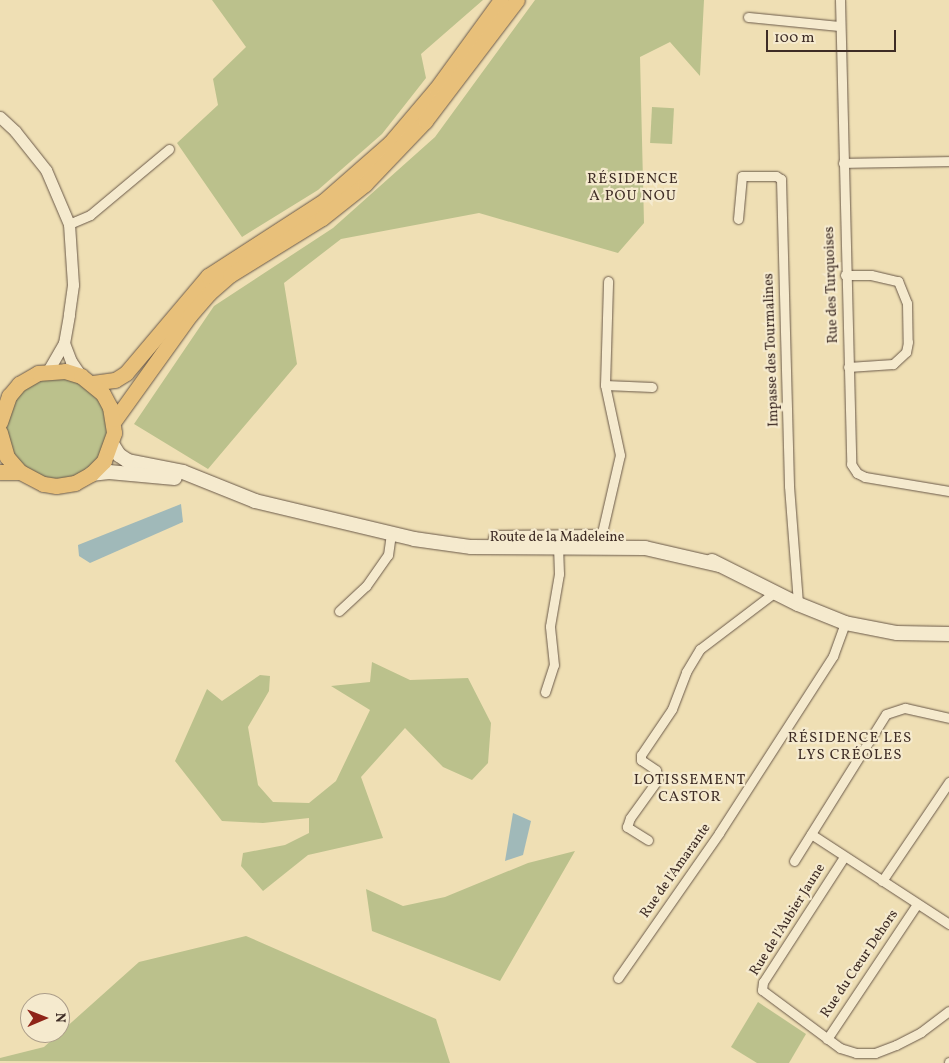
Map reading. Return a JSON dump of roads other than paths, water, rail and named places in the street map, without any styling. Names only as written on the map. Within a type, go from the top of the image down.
[{"type":"main road","points":[[0,388],[19,384],[48,371],[87,379],[115,380],[126,373],[208,276],[324,201],[390,143],[436,89],[501,0]]},
{"type":"main road","points":[[114,421],[190,315],[209,293],[230,276],[322,218],[365,184],[425,121],[517,0]]},
{"type":"main road","points":[[0,432],[0,439],[7,457],[20,472],[37,482],[56,486],[75,483],[91,474],[104,461],[112,444],[114,421],[103,394],[87,379]]},
{"type":"main road","points":[[0,422],[9,396],[19,384]]},
{"type":"main road","name":"Route de la Madeleine","points":[[112,444],[119,455],[128,461],[183,472],[196,480],[255,501],[390,532],[645,548],[720,565]]},
{"type":"main road","points":[[0,472],[20,472]]},
{"type":"main road","name":"Route de la Madeleine","points":[[91,474],[109,472],[196,480]]},
{"type":"main road","name":"Route de la Madeleine","points":[[558,542],[601,537],[672,546],[720,565],[798,604],[845,623],[897,633],[949,634]]},
{"type":"street","name":"Rue des Turquoises","points":[[840,0],[849,455],[857,474],[949,491]]},
{"type":"street","points":[[748,17],[840,26]]},
{"type":"street","points":[[0,117],[15,130],[46,170],[69,224],[73,285],[64,343],[48,371]]},
{"type":"street","points":[[69,224],[90,215],[169,149]]},
{"type":"street","points":[[843,163],[949,161]]},
{"type":"street","name":"Impasse des Tourmalines","points":[[738,219],[742,176],[776,176],[781,179],[789,486],[798,604]]},
{"type":"street","points":[[845,275],[871,275],[898,280],[907,304],[908,342],[906,352],[893,364],[848,368]]},
{"type":"street","points":[[601,537],[620,455],[605,385],[608,280]]},
{"type":"street","points":[[64,343],[70,361],[87,379]]},
{"type":"street","points":[[605,385],[652,388]]},
{"type":"street","points":[[339,611],[366,586],[388,555],[390,532]]},
{"type":"street","points":[[545,692],[554,665],[550,626],[560,574],[558,542]]},
{"type":"street","points":[[648,840],[628,827],[630,818],[658,779],[656,770],[641,760],[641,755],[672,709],[686,672],[700,649],[775,592]]},
{"type":"street","name":"Rue de l'Amarante","points":[[618,978],[719,833],[833,656],[845,623]]},
{"type":"street","points":[[794,862],[886,714],[905,708],[949,718]]},
{"type":"street","points":[[882,881],[949,782]]},
{"type":"street","points":[[811,834],[947,924]]},
{"type":"street","name":"Rue de l'Aubier Jaune","points":[[844,857],[762,982],[765,995],[840,1048],[856,1053],[875,1053],[921,1032],[949,1011]]},
{"type":"street","name":"Rue du Cœur Dehors","points":[[827,1038],[917,904]]},
{"type":"water","points":[[181,504],[183,522],[90,563],[79,556],[78,545]]},
{"type":"water","points":[[513,813],[531,821],[523,855],[505,861]]},
{"type":"district","name":"RÉSIDENCE A POU NOU","points":[[633,188]]},
{"type":"district","name":"RÉSIDENCE LES LYS CRÉOLES","points":[[850,746]]},
{"type":"district","name":"LOTISSEMENT CASTOR","points":[[690,788]]}]
